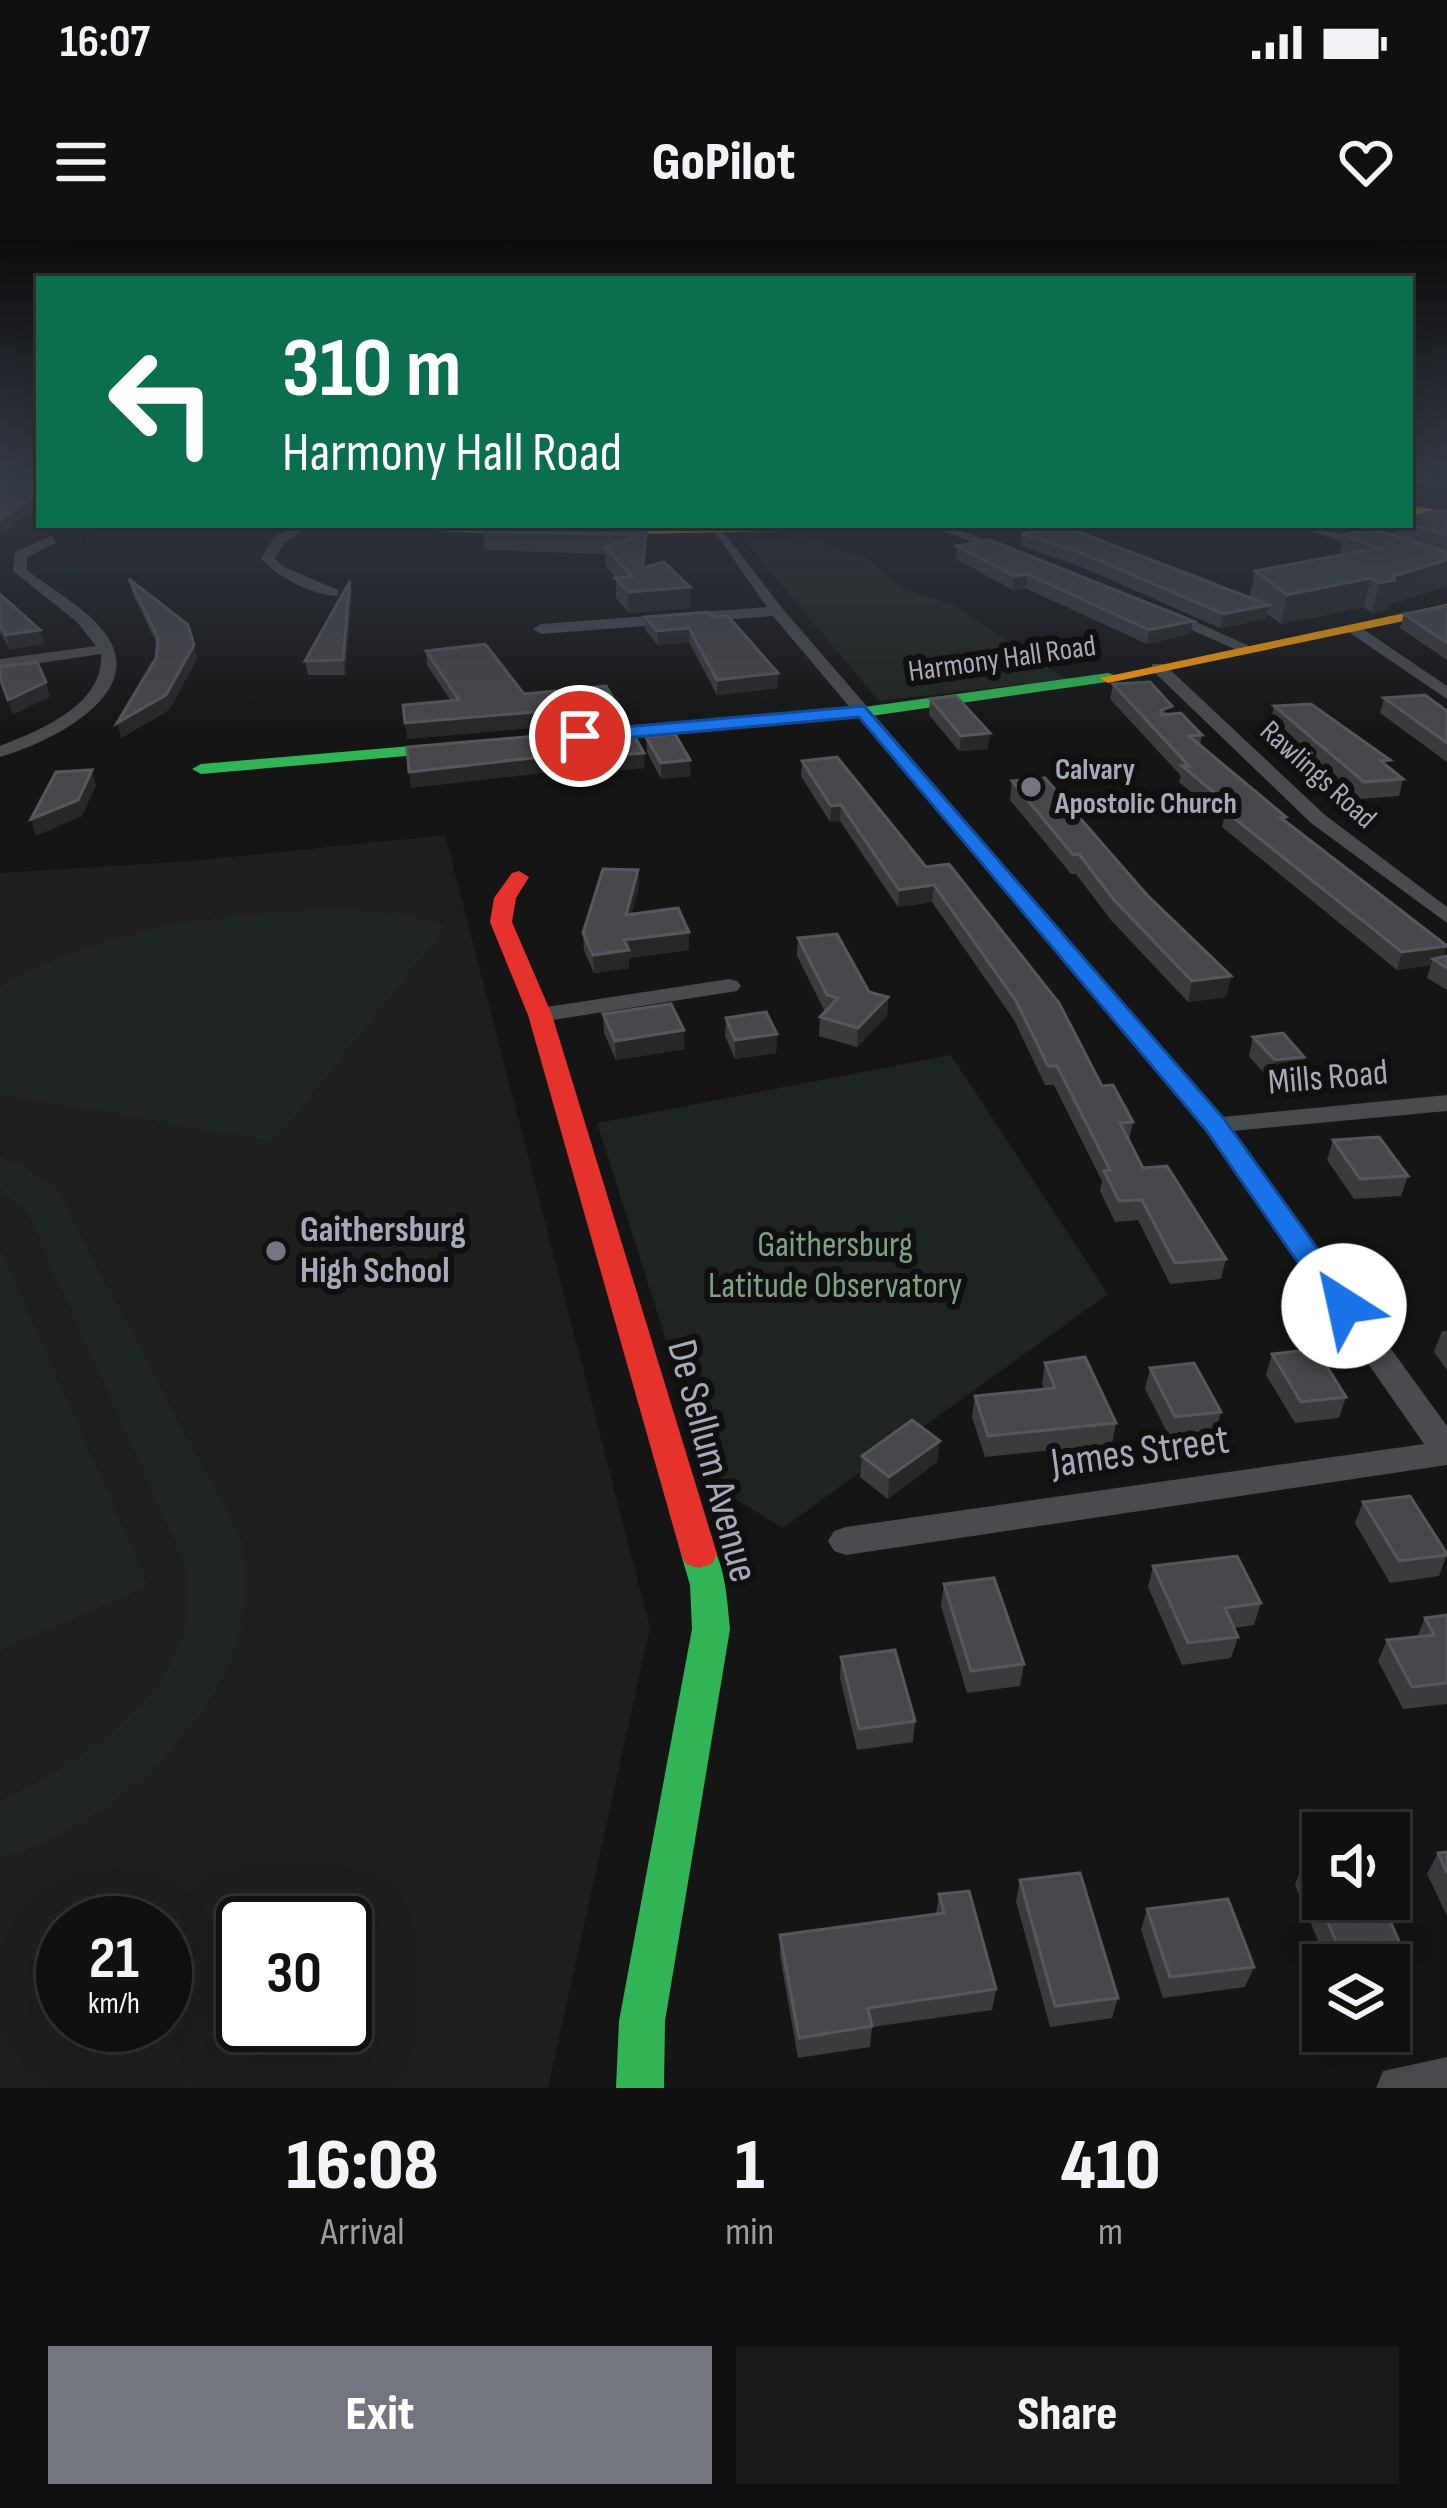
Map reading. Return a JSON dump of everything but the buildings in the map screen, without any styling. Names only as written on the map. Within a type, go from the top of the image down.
[{"type":"street","points":[[0,752],[46,732],[90,701],[110,675],[99,636],[20,572],[20,561]]},
{"type":"street","points":[[271,561],[279,570],[333,593]]},
{"type":"street","points":[[738,561],[1215,1125],[1447,1452]]},
{"type":"street","points":[[1136,601],[1250,650]]},
{"type":"street","name":"Harmony Hall Road","points":[[556,738],[864,712],[1078,683],[1447,608]]},
{"type":"street","points":[[541,629],[777,610]]},
{"type":"street","points":[[1352,628],[1447,694]]},
{"type":"street","points":[[0,664],[106,649]]},
{"type":"street","name":"Rawlings Road","points":[[1158,668],[1318,819],[1447,916]]},
{"type":"street","points":[[201,769],[485,744]]},
{"type":"street","name":"De Sellum Avenue","points":[[519,877],[505,898],[501,922],[541,1015],[708,1586],[711,1629],[642,2020],[640,2088]]},
{"type":"street","points":[[541,1015],[729,986]]},
{"type":"street","name":"Mills Road","points":[[1215,1125],[1447,1103]]},
{"type":"street","name":"James Street","points":[[845,1541],[1447,1452]]},
{"type":"street","points":[[1400,2088],[1447,2081]]},
{"type":"shaded area","name":"Gaithersburg High School","points":[[445,835],[650,1628],[548,2088],[0,2088],[0,873],[192,861]]},
{"type":"green space","points":[[762,561],[871,561],[904,589],[953,605],[1066,679],[879,701]]},
{"type":"green space","points":[[403,913],[448,925],[274,1142],[0,1094],[0,987],[79,950],[164,927],[252,914]]},
{"type":"green space","name":"Gaithersburg Latitude Observatory","points":[[951,1055],[1108,1294],[783,1528],[712,1485],[597,1123]]},
{"type":"green space","points":[[0,1157],[26,1166],[58,1192],[243,1544],[245,1586],[233,1655],[216,1690],[168,1753],[138,1782],[72,1829],[0,1859],[0,1800],[89,1749],[142,1703],[178,1647],[188,1602],[186,1567],[27,1212],[0,1189]]},
{"type":"green space","points":[[0,1248],[149,1586],[0,1651]]},
{"type":"traffic: fast","points":[[581,736],[864,712],[1108,678]]},
{"type":"traffic: fast","points":[[201,769],[457,747]]},
{"type":"traffic: fast","points":[[640,2088],[642,2021],[711,1629],[708,1585],[699,1554]]},
{"type":"traffic: slow","points":[[1108,678],[1447,608]]},
{"type":"traffic: jam","points":[[519,877],[505,898],[501,922],[540,1015],[699,1554]]},
{"type":"place","name":"Calvary Apostolic Church","points":[[1031,787]]},
{"type":"place","name":"Gaithersburg High School","points":[[276,1251]]},
{"type":"route","points":[[580,736],[864,712],[1215,1125],[1344,1306]]}]
